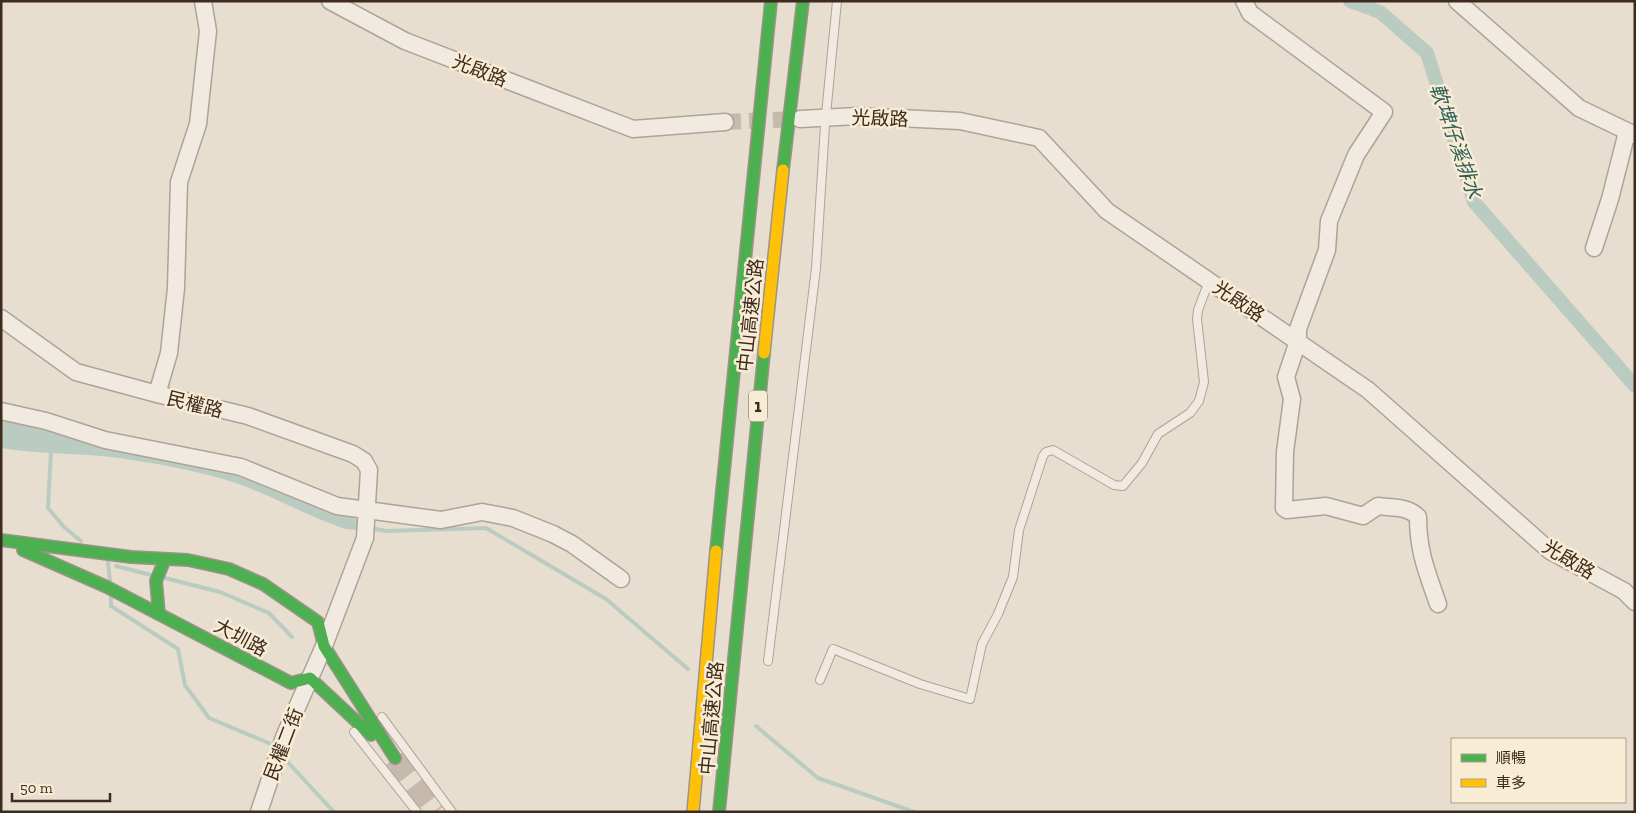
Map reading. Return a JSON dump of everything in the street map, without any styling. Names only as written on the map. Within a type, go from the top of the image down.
[{"type":"main road","name":"中山高速公路","points":[[693,812],[732,376],[771,1]]},
{"type":"main road","name":"中山高速公路","points":[[719,812],[790,95],[803,1]]},
{"type":"main road","points":[[1,541],[102,552],[163,564],[188,560],[229,569],[263,584],[318,622],[324,646],[395,758],[310,678]]},
{"type":"main road","name":"大圳路","points":[[1,541],[112,590],[291,683],[310,678]]},
{"type":"main road","points":[[160,614],[156,582],[163,564]]},
{"type":"street","name":"民權路","points":[[203,1],[208,31],[198,124],[179,182],[176,288],[169,353],[157,394],[248,416],[364,461],[369,470],[365,538],[310,678]]},
{"type":"street","name":"光啟路","points":[[330,1],[405,41],[633,129],[725,122]]},
{"type":"street","points":[[1244,1],[1250,13],[1384,112],[1356,155],[1329,222],[1327,250],[1298,329],[1298,340],[1286,377],[1292,399],[1284,452],[1284,508],[1287,510],[1326,506],[1363,516],[1378,506],[1407,509],[1418,517],[1418,542],[1438,604]]},
{"type":"street","points":[[1457,1],[1579,108],[1631,134],[1594,248]]},
{"type":"street","name":"光啟路","points":[[800,119],[857,116],[960,121],[1039,138],[1107,211],[1298,340],[1368,390],[1550,551],[1624,591],[1635,602]]},
{"type":"street","points":[[1,318],[76,372],[157,394]]},
{"type":"street","points":[[1,411],[46,421],[105,440],[241,467],[337,506],[366,515],[441,520],[482,512],[512,518],[533,525],[572,544],[620,579]]},
{"type":"street","name":"民權二街","points":[[259,812],[284,737],[310,678]]},
{"type":"lane","points":[[768,661],[816,268],[837,1]]},
{"type":"lane","points":[[820,680],[832,649],[920,684],[970,700],[982,644],[998,614],[1013,576],[1019,530],[1043,456],[1046,452],[1053,450],[1114,484],[1123,486],[1142,463],[1158,434],[1190,412],[1202,393],[1204,382],[1198,310],[1209,281]]},
{"type":"lane","points":[[324,646],[370,702]]},
{"type":"lane","points":[[310,678],[417,812]]},
{"type":"lane","points":[[376,710],[452,812]]},
{"type":"shaded area","points":[[1,417],[237,467],[361,521],[358,530],[345,529],[241,485],[169,466],[111,457],[1,448]]},
{"type":"waterway","name":"軟埤仔溪排水","points":[[1350,1],[1380,12],[1427,53],[1474,202],[1635,386]]},
{"type":"waterway","points":[[51,450],[48,508],[64,527],[81,541]]},
{"type":"waterway","points":[[370,528],[387,531],[486,528],[606,599],[688,669]]},
{"type":"waterway","points":[[108,563],[110,580]]},
{"type":"waterway","points":[[116,566],[151,575]]},
{"type":"waterway","points":[[165,578],[220,592],[269,613],[292,637]]},
{"type":"waterway","points":[[111,597],[111,606],[178,649],[185,685],[209,718],[271,744],[274,748]]},
{"type":"waterway","points":[[756,726],[818,778],[914,812]]},
{"type":"waterway","points":[[283,757],[334,812]]},
{"type":"tunnel","points":[[725,122],[795,119]]},
{"type":"tunnel","points":[[395,758],[436,812]]},
{"type":"traffic: fast","points":[[716,551],[771,1]]},
{"type":"traffic: fast","points":[[783,170],[803,1]]},
{"type":"traffic: fast","points":[[719,812],[764,353]]},
{"type":"traffic: fast","points":[[1,540],[131,557],[188,560],[229,569],[263,584],[318,622],[324,646],[395,758]]},
{"type":"traffic: fast","points":[[23,550],[107,587],[291,683],[310,678],[371,735]]},
{"type":"traffic: fast","points":[[159,614],[156,581],[165,559]]},
{"type":"traffic: slow","points":[[764,353],[783,170]]},
{"type":"traffic: slow","points":[[693,812],[716,551]]}]
